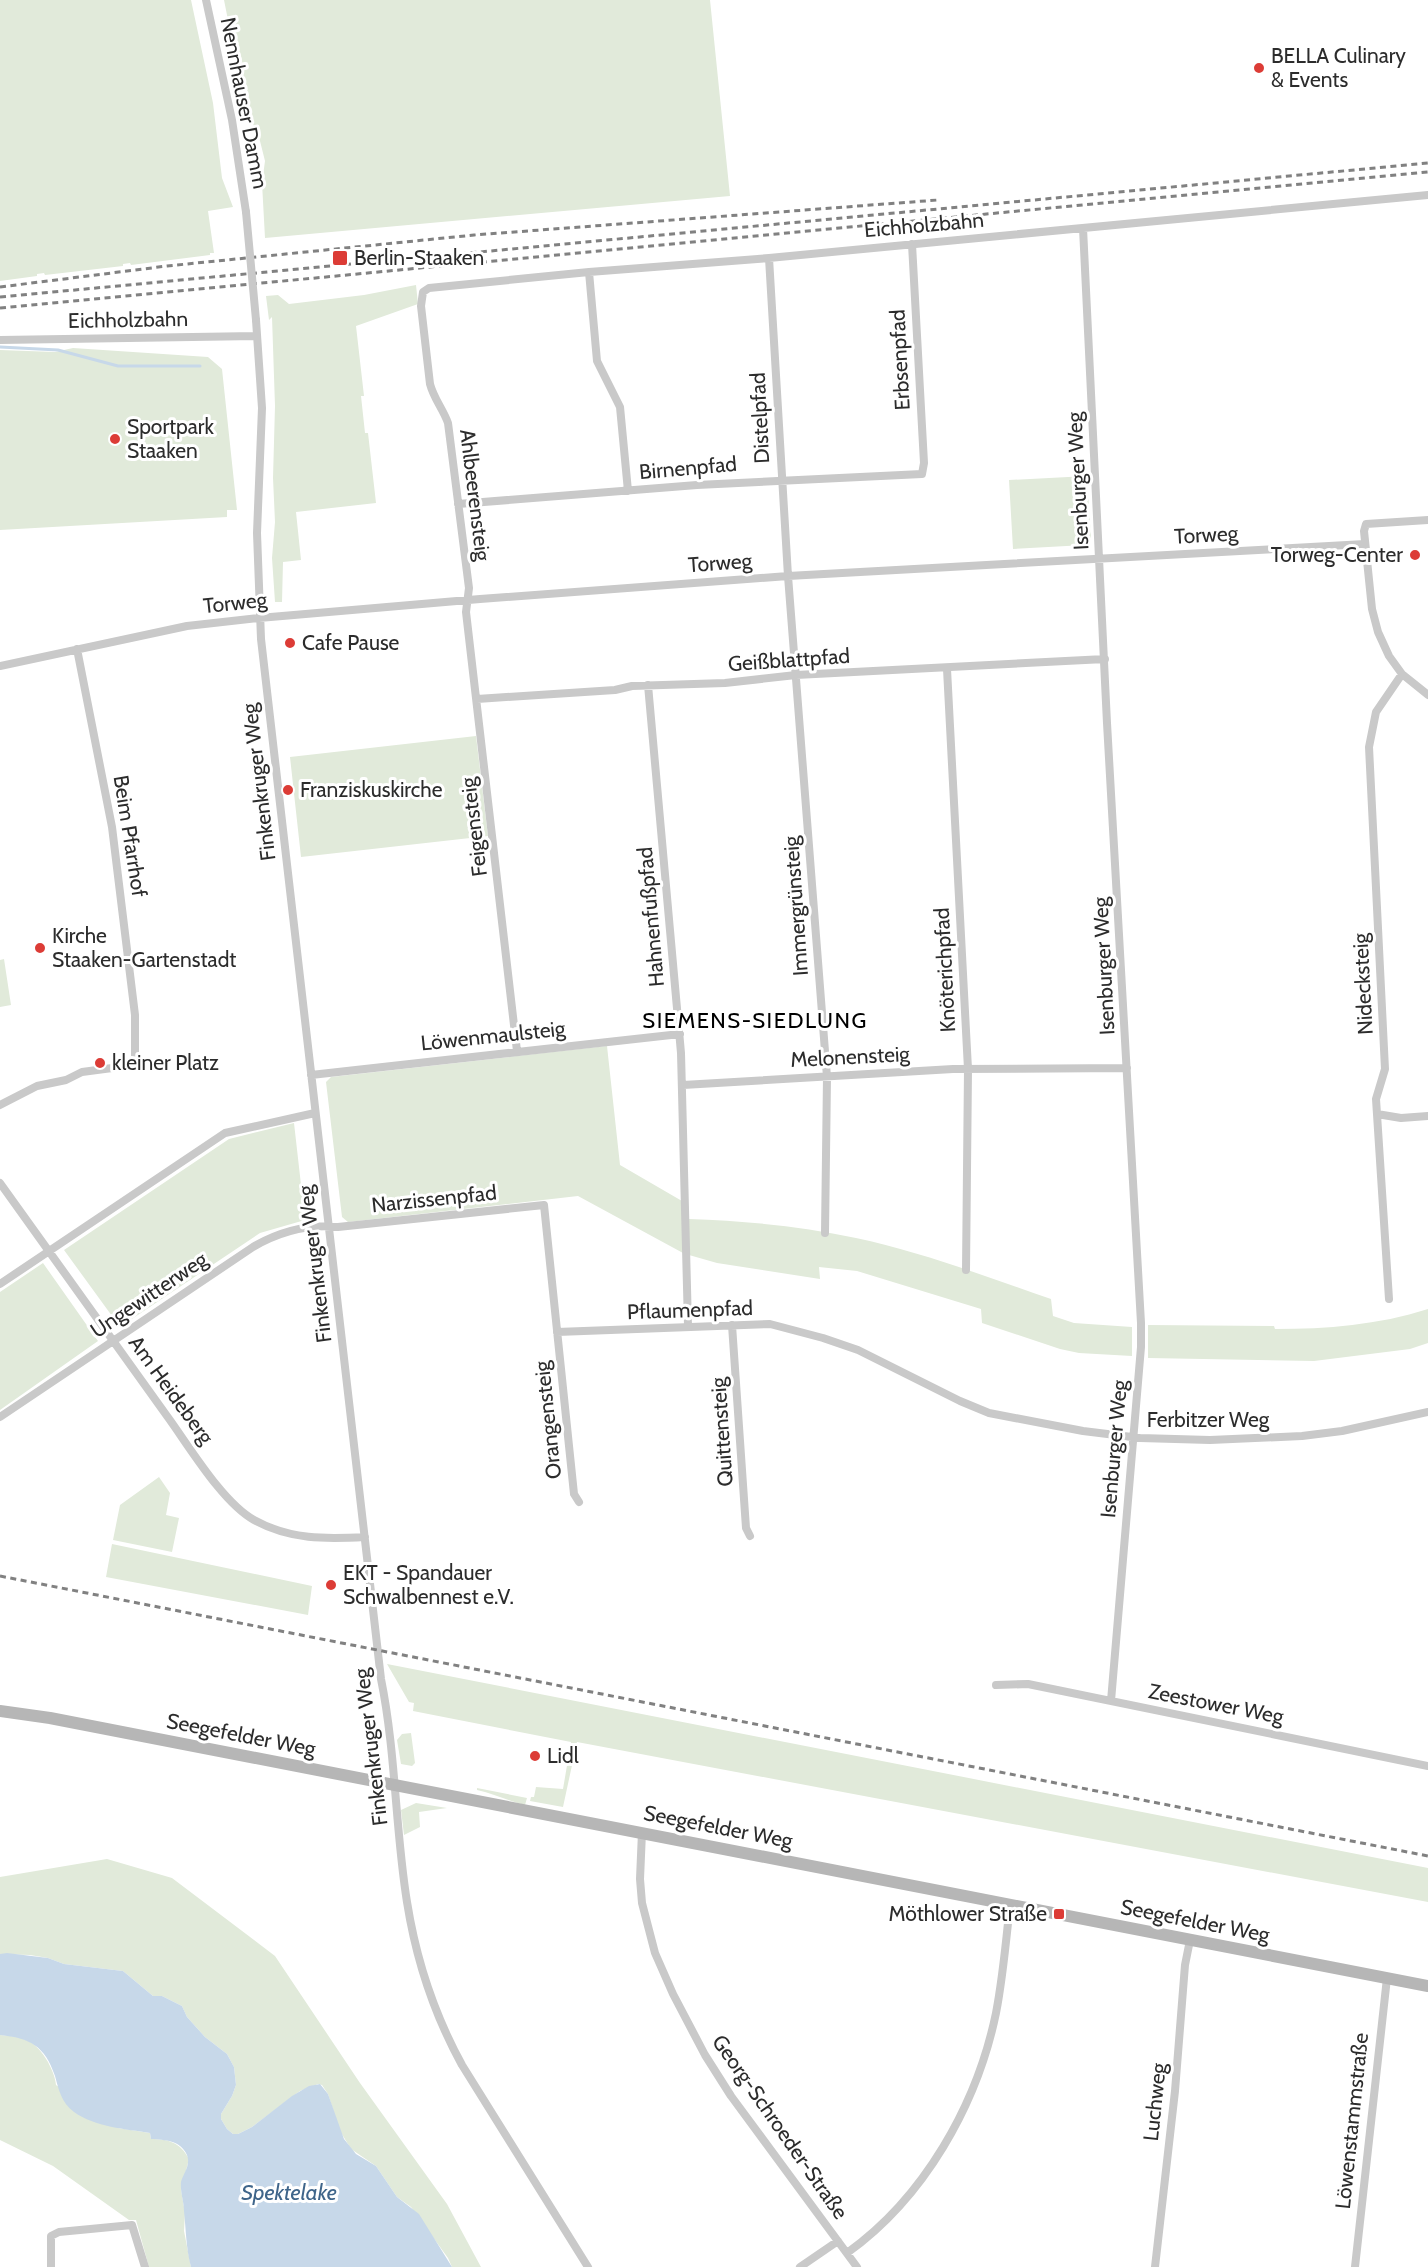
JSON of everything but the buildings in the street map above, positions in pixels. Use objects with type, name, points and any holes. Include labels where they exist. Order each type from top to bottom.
[{"type":"street","name":"Nennhauser Damm","points":[[206,0],[232,120],[246,212]]},
{"type":"street","name":"Eichholzbahn","points":[[423,292],[429,288],[589,272],[769,258],[1428,195]]},
{"type":"street","name":"Finkenkruger Weg","points":[[246,212],[262,408],[257,533],[259,618],[381,1679],[393,1753],[407,1901],[420,1961],[436,2011],[462,2066],[588,2267]]},
{"type":"street","name":"Isenburger Weg","points":[[1083,228],[1141,1331],[1111,1701]]},
{"type":"street","name":"Erbsenpfad","points":[[912,244],[924,463],[922,474]]},
{"type":"street","name":"Distelpfad","points":[[769,258],[788,576]]},
{"type":"street","points":[[589,272],[597,361],[621,406],[628,491]]},
{"type":"street","name":"Ahlbeerensteig","points":[[423,292],[421,306],[430,384],[433,395],[448,423],[469,588],[468,600]]},
{"type":"street","name":"Eichholzbahn","points":[[0,340],[257,336]]},
{"type":"street","name":"Birnenpfad","points":[[458,504],[781,480],[922,474]]},
{"type":"street","points":[[1428,520],[1366,524],[1364,531],[1372,609],[1378,632],[1389,656],[1402,674],[1428,695]]},
{"type":"street","name":"Torweg","points":[[0,666],[187,626],[259,618],[788,576],[1365,544]]},
{"type":"street","name":"Immergrünsteig","points":[[788,576],[827,1077],[825,1233]]},
{"type":"street","name":"Feigensteig","points":[[468,600],[466,612],[517,1051]]},
{"type":"street","name":"Beim Pfarrhof","points":[[0,1105],[37,1086],[66,1080],[82,1072],[135,1065],[137,1055],[134,1004],[112,827],[77,649]]},
{"type":"street","name":"Geißblattpfad","points":[[477,699],[796,675],[947,669],[1105,659]]},
{"type":"street","name":"Knöterichpfad","points":[[947,669],[968,1068],[966,1270]]},
{"type":"street","name":"Nidecksteig","points":[[1389,1299],[1377,1114],[1377,1090],[1385,1069],[1369,747],[1376,712],[1402,674]]},
{"type":"street","name":"Hahnenfußpfad","points":[[648,685],[680,1034],[688,1326]]},
{"type":"street","name":"Löwenmaulsteig","points":[[311,1075],[680,1034]]},
{"type":"street","name":"Melonensteig","points":[[683,1085],[968,1068],[1127,1068]]},
{"type":"street","points":[[0,1284],[225,1133],[315,1113]]},
{"type":"street","points":[[1377,1114],[1401,1118],[1428,1116]]},
{"type":"street","name":"Am Heideberg","points":[[0,1183],[223,1492],[235,1505],[253,1520],[280,1532],[306,1538],[365,1537]]},
{"type":"street","name":"Narzissenpfad","points":[[328,1226],[338,1227],[544,1205],[557,1332]]},
{"type":"street","name":"Ungewitterweg","points":[[0,1417],[265,1240],[286,1232],[328,1226]]},
{"type":"street","name":"Pflaumenpfad","points":[[557,1332],[770,1324],[824,1338]]},
{"type":"street","name":"Quittensteig","points":[[732,1325],[746,1528],[750,1536]]},
{"type":"street","name":"Orangensteig","points":[[557,1332],[574,1494],[579,1503]]},
{"type":"street","name":"Ferbitzer Weg","points":[[824,1338],[858,1350],[989,1413],[1040,1424],[1133,1437],[1210,1440],[1302,1436],[1342,1431],[1428,1412]]},
{"type":"street","name":"Zeestower Weg","points":[[996,1685],[1028,1684],[1428,1766]]},
{"type":"street","name":"Seegefelder Weg","points":[[0,1711],[61,1720],[395,1784],[1428,1986]]},
{"type":"street","name":"Georg-Schroeder-Straße","points":[[642,1832],[640,1884],[642,1903],[655,1953],[669,1986],[705,2055],[731,2096],[857,2267]]},
{"type":"street","points":[[847,2253],[885,2222],[917,2186],[943,2148],[962,2113],[983,2062],[996,2014],[1010,1904]]},
{"type":"street","name":"Luchweg","points":[[1155,2267],[1175,2091],[1185,1965],[1190,1940]]},
{"type":"street","name":"Löwenstammstraße","points":[[1355,2267],[1387,1978]]},
{"type":"street","points":[[51,2267],[51,2236],[59,2232],[132,2225],[145,2267]]},
{"type":"street","points":[[800,2267],[838,2241]]},
{"type":"green space","points":[[0,0],[191,0],[213,103],[222,178],[233,207],[208,211],[214,253],[131,265],[130,263],[123,264],[123,266],[45,275],[44,273],[0,281]]},
{"type":"green space","points":[[224,0],[710,0],[730,196],[265,238],[262,183],[265,161],[260,141],[245,105]]},
{"type":"green space","points":[[416,285],[418,304],[356,326],[364,396],[361,396],[365,433],[368,433],[376,503],[296,512],[301,560],[283,562],[282,602],[275,602],[272,558],[275,522],[273,478],[275,406],[272,317],[269,320],[266,296],[278,295],[289,304],[364,295]]},
{"type":"green space","name":"Sportpark Staaken","points":[[73,348],[208,357],[222,369],[237,510],[227,510],[227,517],[0,530],[0,350],[55,352]]},
{"type":"green space","points":[[1087,476],[1091,539],[1085,545],[1013,549],[1009,480]]},
{"type":"green space","points":[[476,736],[488,836],[301,857],[290,757]]},
{"type":"green space","points":[[4,959],[11,1005],[0,1007],[0,960]]},
{"type":"green space","points":[[607,1046],[620,1165],[682,1201],[683,1253],[578,1196],[348,1222],[342,1217],[326,1082],[331,1077]]},
{"type":"green space","points":[[294,1123],[305,1220],[260,1233],[120,1327],[64,1250],[229,1139]]},
{"type":"green space","points":[[689,1219],[815,1230],[881,1244],[930,1258],[1051,1299],[1053,1316],[1074,1323],[1132,1327],[1132,1356],[1079,1353],[1060,1349],[982,1323],[981,1309],[857,1271],[819,1267],[820,1279],[717,1263],[689,1255]]},
{"type":"green space","points":[[43,1263],[98,1341],[0,1410],[0,1292]]},
{"type":"green space","points":[[1428,1309],[1428,1343],[1410,1349],[1314,1361],[1148,1358],[1148,1325],[1314,1328],[1390,1319]]},
{"type":"green space","points":[[159,1477],[170,1493],[166,1515],[179,1518],[172,1552],[113,1540],[120,1505]]},
{"type":"green space","points":[[112,1544],[312,1586],[308,1615],[106,1577]]},
{"type":"green space","points":[[387,1664],[1428,1868],[1428,1902],[577,1742],[563,1807],[530,1801],[531,1797],[534,1797],[536,1787],[563,1789],[571,1742],[413,1711],[414,1703],[409,1702]]},
{"type":"green space","points":[[411,1733],[415,1763],[412,1766],[401,1764],[397,1740],[402,1734]]},
{"type":"green space","points":[[477,1788],[527,1798],[525,1805],[477,1790]]},
{"type":"green space","points":[[416,1803],[447,1808],[419,1812],[420,1827],[404,1835],[401,1810]]},
{"type":"green space","points":[[107,1859],[172,1878],[275,1956],[360,2083],[447,2204],[481,2267],[452,2267],[411,2207],[397,2197],[376,2166],[351,2149],[340,2131],[328,2094],[322,2085],[318,2084],[300,2091],[252,2127],[233,2134],[221,2119],[221,2114],[236,2085],[234,2067],[227,2054],[205,2037],[187,2017],[182,2006],[162,1996],[153,1996],[123,1971],[64,1964],[30,1955],[0,1954],[0,1877]]},
{"type":"green space","points":[[0,2035],[16,2037],[34,2044],[48,2062],[56,2085],[118,2128],[150,2133],[151,2139],[173,2143],[182,2149],[189,2159],[181,2190],[185,2213],[184,2231],[191,2267],[149,2267],[136,2220],[129,2220],[53,2166],[0,2140]]},
{"type":"water","name":"Spektelake","points":[[0,1954],[48,1958],[64,1964],[123,1971],[153,1996],[162,1996],[182,2006],[187,2017],[205,2037],[227,2054],[234,2067],[236,2085],[221,2114],[221,2119],[227,2129],[233,2134],[252,2127],[292,2096],[309,2086],[320,2084],[328,2094],[344,2139],[356,2154],[376,2166],[397,2197],[419,2214],[452,2267],[191,2267],[181,2186],[187,2166],[187,2155],[176,2144],[151,2139],[150,2133],[101,2124],[74,2112],[63,2100],[51,2066],[41,2051],[28,2041],[0,2035]]},
{"type":"waterway","points":[[0,347],[58,350],[118,366],[200,366]]},
{"type":"railway","points":[[0,297],[1428,163]]},
{"type":"railway","points":[[0,308],[1428,172]]},
{"type":"railway","points":[[0,287],[167,266],[474,235],[938,200]]},
{"type":"railway","points":[[0,1576],[1428,1856]]},
{"type":"place","name":"BELLA Culinary & Events","points":[[1259,68]]},
{"type":"place","name":"Berlin-Staaken","points":[[340,258]]},
{"type":"place","name":"Sportpark Staaken","points":[[115,439]]},
{"type":"place","name":"Torweg-Center","points":[[1415,555]]},
{"type":"place","name":"Cafe Pause","points":[[290,643]]},
{"type":"place","name":"Franziskuskirche","points":[[288,790]]},
{"type":"place","name":"Kirche Staaken-Gartenstadt","points":[[40,948]]},
{"type":"place","name":"kleiner Platz","points":[[100,1063]]},
{"type":"place","name":"EKT - Spandauer Schwalbennest e.V.","points":[[331,1585]]},
{"type":"place","name":"Lidl","points":[[535,1756]]},
{"type":"place","name":"Möthlower Straße","points":[[1059,1914]]},
{"type":"district","name":"SIEMENS-SIEDLUNG","points":[[755,1020]]}]
